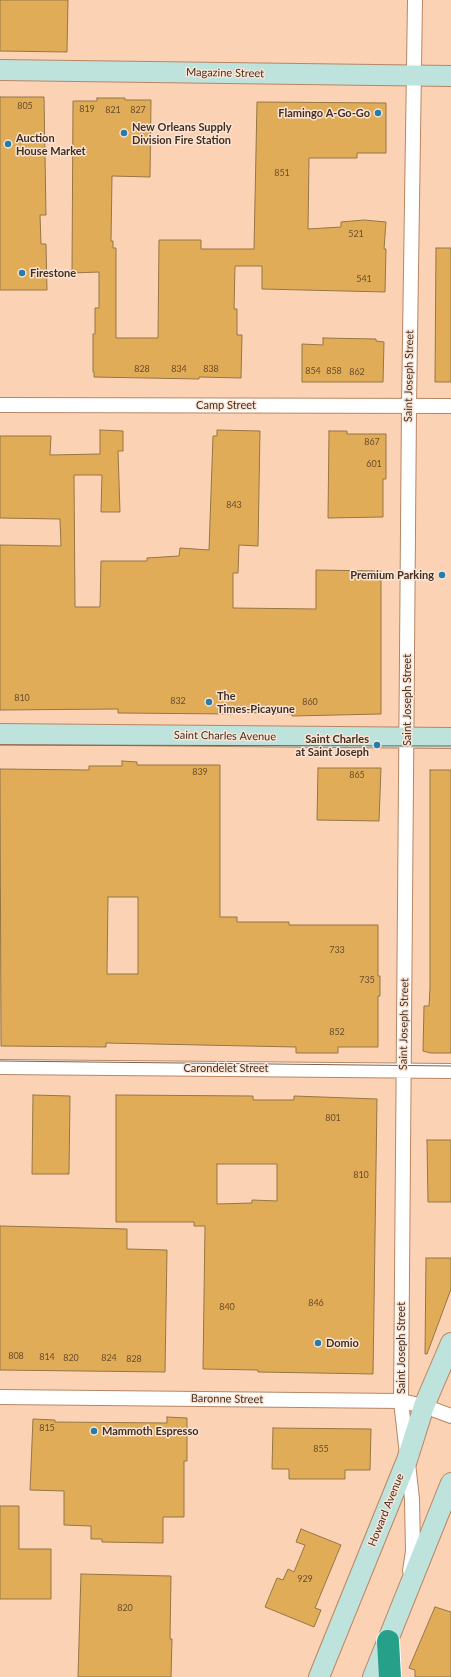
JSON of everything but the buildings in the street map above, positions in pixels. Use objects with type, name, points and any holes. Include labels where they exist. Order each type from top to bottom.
[{"type":"highway","points":[[388,1641],[390,1677]]},
{"type":"street","name":"Saint Joseph Street","points":[[408,1591],[413,1551],[412,1500],[401,1401],[409,405],[415,0]]},
{"type":"street","name":"Magazine Street","points":[[0,70],[451,76]]},
{"type":"street","name":"Camp Street","points":[[0,405],[451,406]]},
{"type":"street","name":"Saint Charles Avenue","points":[[0,734],[451,738]]},
{"type":"street","name":"Carondelet Street","points":[[0,1067],[451,1071]]},
{"type":"street","name":"Howard Avenue","points":[[319,1677],[407,1460],[424,1406],[451,1343]]},
{"type":"street","name":"Baronne Street","points":[[0,1397],[401,1401],[424,1406],[451,1416]]},
{"type":"street","points":[[373,1677],[451,1483]]},
{"type":"tram line","points":[[0,745],[451,746]]},
{"type":"tram line","points":[[0,1061],[451,1066]]},
{"type":"place","name":"Flamingo A-Go-Go","points":[[378,113]]},
{"type":"place","name":"New Orleans Supply Division Fire Station","points":[[124,133]]},
{"type":"place","name":"Auction House Market","points":[[8,144]]},
{"type":"place","name":"Firestone","points":[[22,273]]},
{"type":"place","name":"Premium Parking","points":[[442,575]]},
{"type":"place","name":"The Times-Picayune","points":[[209,702]]},
{"type":"place","name":"Saint Charles at Saint Joseph","points":[[377,745]]},
{"type":"place","name":"Domio","points":[[318,1343]]},
{"type":"place","name":"Mammoth Espresso","points":[[94,1431]]}]
